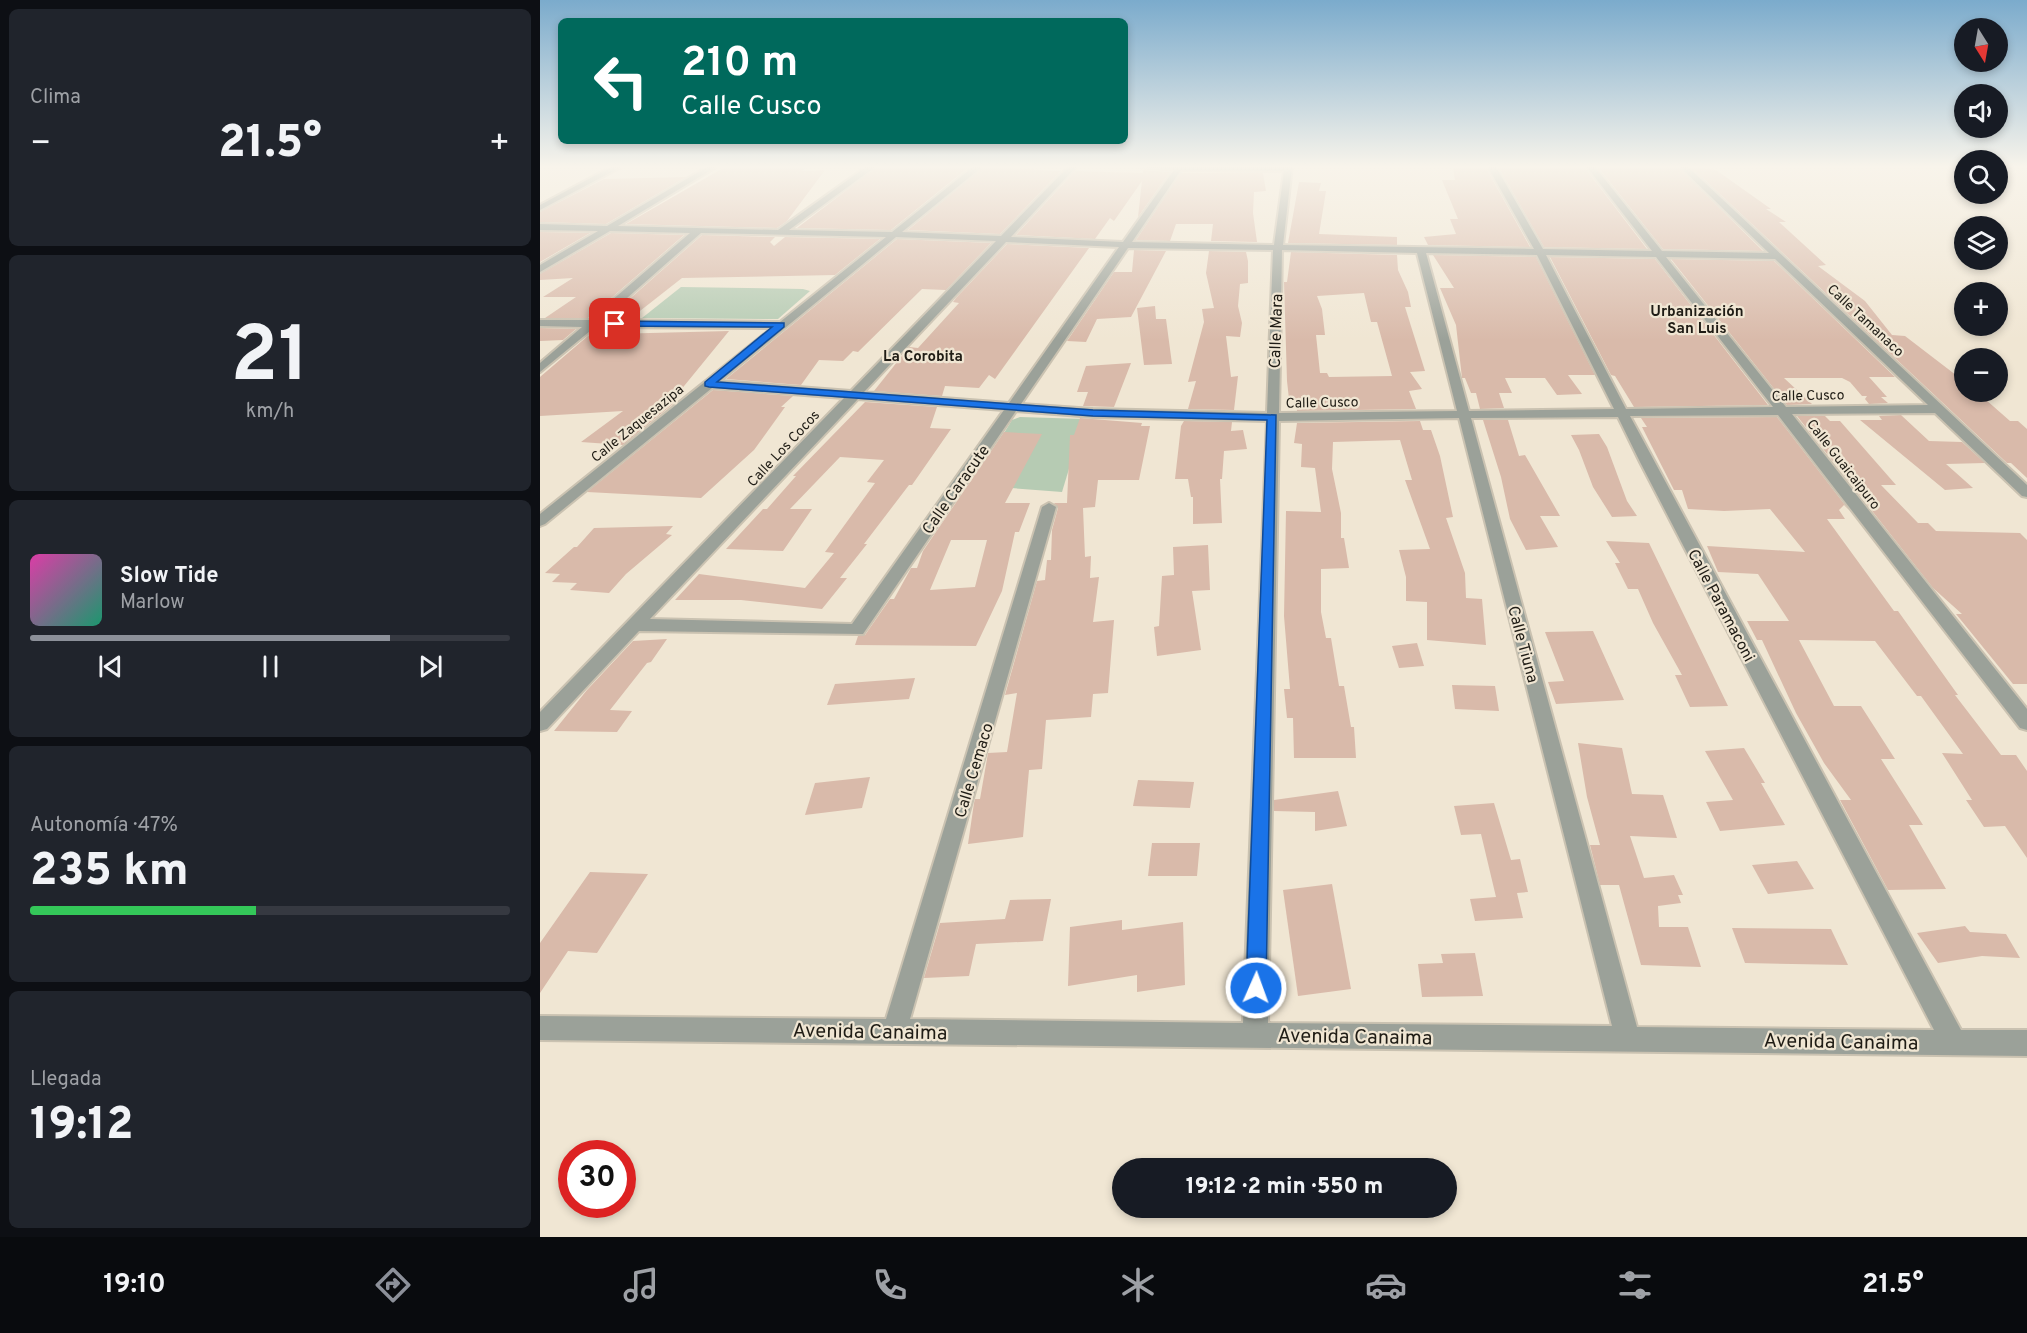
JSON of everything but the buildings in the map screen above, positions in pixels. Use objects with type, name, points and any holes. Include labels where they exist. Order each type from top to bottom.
[{"type":"street","points":[[540,269],[613,225]]},
{"type":"street","points":[[780,232],[790,225]]},
{"type":"street","name":"Calle Zaquesazipa","points":[[540,521],[904,225]]},
{"type":"street","name":"Calle Los Cocos","points":[[540,724],[1017,225]]},
{"type":"street","name":"Calle Caracute","points":[[637,625],[857,630],[1138,225]]},
{"type":"street","name":"Calle Mara","points":[[1255,1035],[1278,247],[1281,225]]},
{"type":"street","name":"Calle Paramaconi","points":[[1525,225],[1954,1042]]},
{"type":"street","name":"Calle Guaicaipuro","points":[[1637,225],[2027,723]]},
{"type":"street","name":"Calle Tamanaco","points":[[1744,225],[2027,493]]},
{"type":"street","points":[[540,227],[891,235],[1124,245],[1777,256]]},
{"type":"street","points":[[540,369],[699,230]]},
{"type":"street","name":"Calle Tiuna","points":[[1421,250],[1628,1039]]},
{"type":"street","points":[[540,323],[780,325]]},
{"type":"street","name":"Calle Cusco","points":[[709,384],[1093,413],[1273,417],[1938,409]]},
{"type":"street","name":"Calle Cemaco","points":[[894,1032],[1049,507]]},
{"type":"street","name":"Avenida Canaima","points":[[540,1028],[2027,1043]]},
{"type":"green space","points":[[681,287],[810,291],[778,319],[642,318]]},
{"type":"green space","points":[[1020,417],[1084,419],[1062,492],[972,485],[1012,420]]},
{"type":"district","name":"Urbanización San Luis","points":[[1697,320]]},
{"type":"district","name":"La Corobita","points":[[923,356]]},
{"type":"route","points":[[615,324],[780,325],[709,384],[1093,413],[1273,417],[1256,988]]}]
